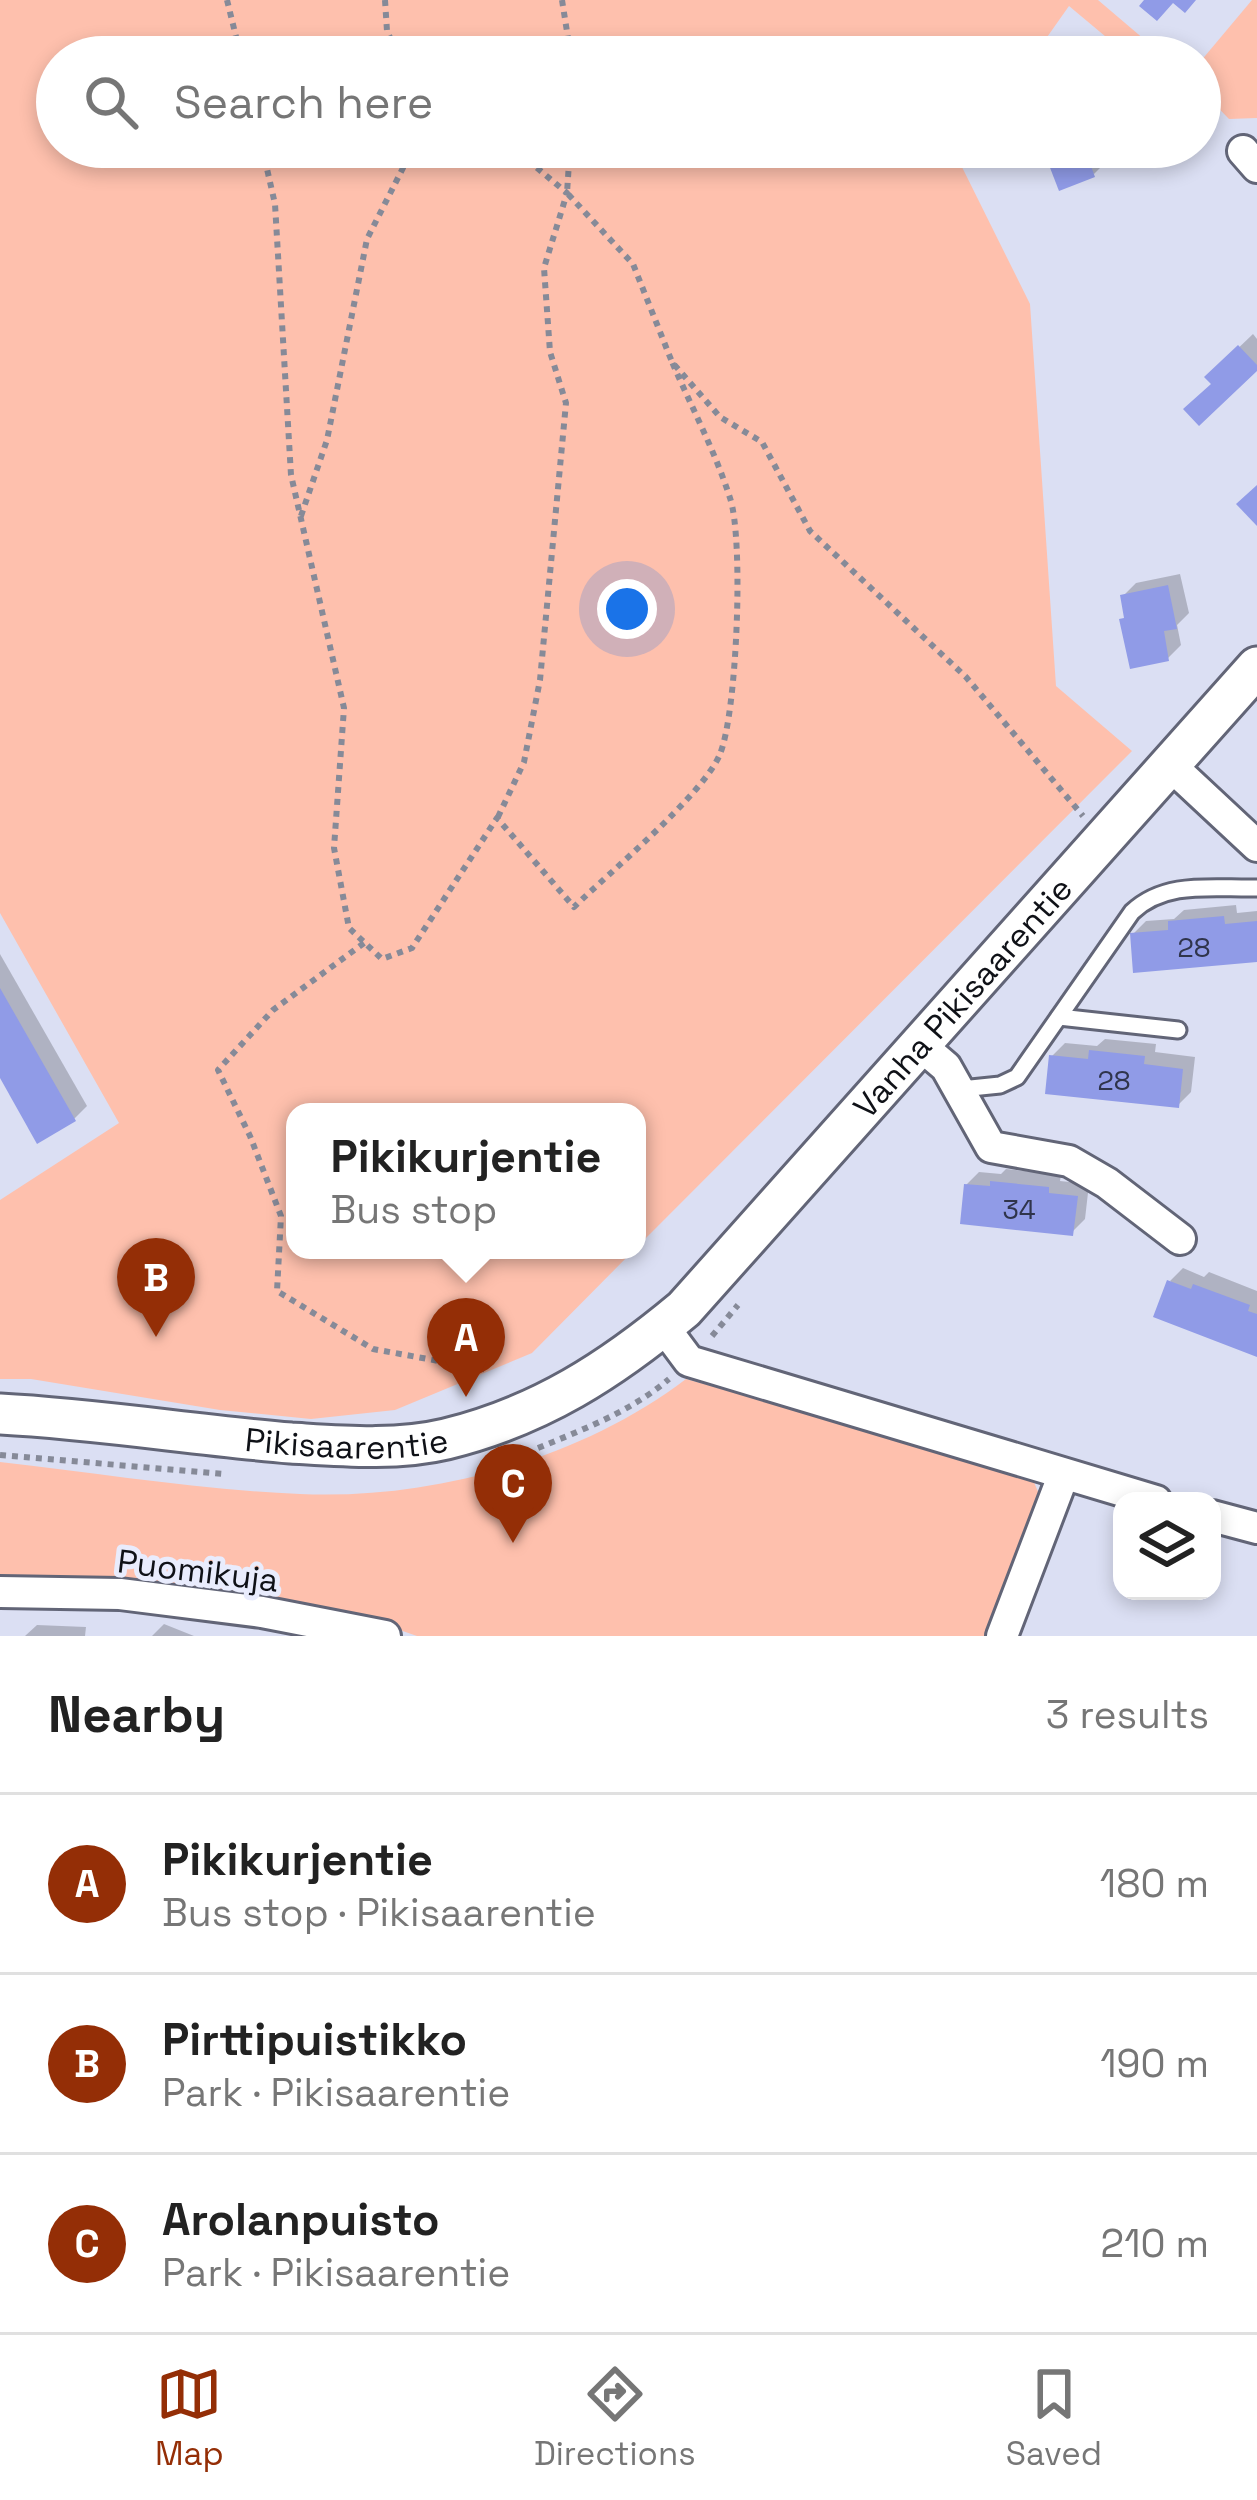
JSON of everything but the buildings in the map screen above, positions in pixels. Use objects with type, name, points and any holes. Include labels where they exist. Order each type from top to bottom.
[{"type":"street","name":"Vanha Pikisaarentie","points":[[663,1326],[684,1309],[1257,667]]},
{"type":"street","points":[[1168,763],[1257,847]]},
{"type":"street","points":[[919,1044],[946,1067],[991,1147],[1070,1161],[1180,1239]]},
{"type":"street","points":[[663,1326],[689,1361],[1123,1492]]},
{"type":"street","name":"Pikisaarentie","points":[[0,1414],[340,1446],[443,1440],[555,1400],[623,1360],[663,1326]]},
{"type":"street","points":[[1002,1636],[1063,1476]]},
{"type":"street","points":[[1221,1518],[1257,1528]]},
{"type":"street","name":"Puomikuja","points":[[0,1592],[120,1594],[262,1612],[385,1636]]},
{"type":"lane","points":[[961,1089],[1000,1085],[1017,1077],[1132,912],[1150,896],[1167,889],[1257,888]]},
{"type":"lane","points":[[1059,1017],[1178,1030]]},
{"type":"path","points":[[227,0],[236,36]]},
{"type":"path","points":[[385,0],[390,36]]},
{"type":"path","points":[[562,0],[568,36]]},
{"type":"path","points":[[267,168],[275,204],[291,475],[344,708],[334,848],[349,928],[382,959],[412,948],[497,818],[524,762],[540,680],[566,403],[550,352],[544,268],[567,194],[569,168]]},
{"type":"path","points":[[301,517],[327,440],[367,238],[403,168]]},
{"type":"path","points":[[497,818],[574,907],[678,807],[719,757],[734,701],[732,502],[632,264],[537,168]]},
{"type":"path","points":[[672,362],[720,417],[762,442],[810,531],[965,677],[1102,838]]},
{"type":"path","points":[[364,943],[273,1010],[218,1070],[281,1216],[278,1291],[373,1349],[488,1370]]},
{"type":"path","points":[[535,1449],[599,1423],[648,1396],[689,1361],[745,1297]]},
{"type":"path","points":[[0,1455],[236,1475]]},
{"type":"shaded area","points":[[0,0],[1098,0],[1140,36],[1105,36],[1069,6],[1048,36],[36,36],[36,168],[962,168],[1030,304],[1056,686],[1132,751],[646,1238],[646,1103],[286,1103],[286,1259],[625,1259],[532,1353],[395,1410],[311,1419],[220,1410],[31,1379],[0,1379],[0,1200],[119,1123],[0,913]]},
{"type":"shaded area","points":[[1257,0],[1257,118],[1229,119],[1221,111],[1221,37]]},
{"type":"shaded area","points":[[686,1379],[1014,1470],[1033,1480],[1042,1501],[991,1636],[417,1636],[394,1628],[0,1586],[0,1462],[262,1492],[401,1490],[503,1469],[553,1452],[600,1432]]},
{"type":"place","name":"Pirttipuistikko","points":[[156,1337]]},
{"type":"place","name":"Pikikurjentie","points":[[466,1397]]},
{"type":"place","name":"Arolanpuisto","points":[[513,1543]]}]
